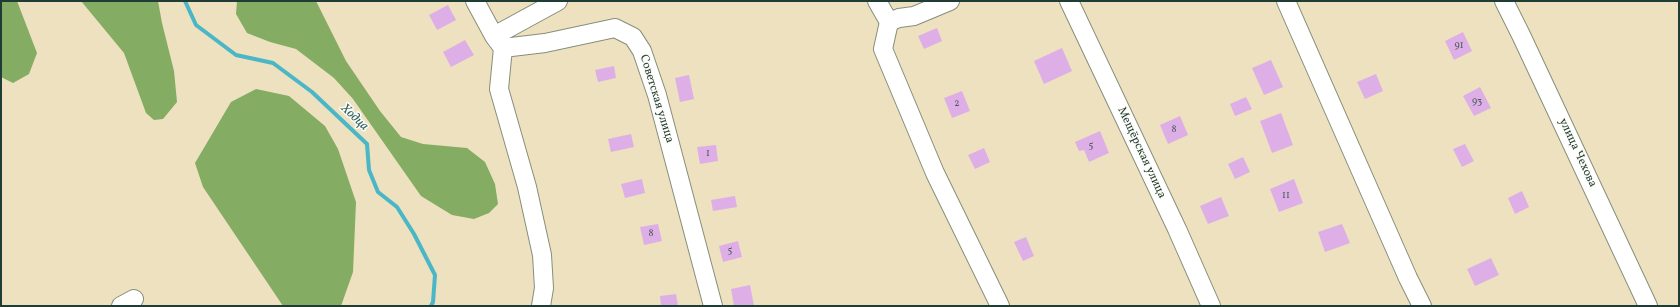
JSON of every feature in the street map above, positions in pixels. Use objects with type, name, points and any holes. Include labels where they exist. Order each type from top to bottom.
[{"type":"street","points":[[475,1],[498,42],[499,89],[527,186],[542,255],[544,288],[541,306]]},
{"type":"street","points":[[498,42],[558,1]]},
{"type":"street","points":[[877,1],[888,22],[883,49],[934,173],[1000,306]]},
{"type":"street","points":[[888,22],[899,18],[914,16],[950,1]]},
{"type":"street","name":"Мещёрская улица","points":[[1069,1],[1177,229],[1211,306]]},
{"type":"street","points":[[1286,1],[1408,278],[1422,306]]},
{"type":"street","name":"улица Чехова","points":[[1504,1],[1522,35],[1648,306]]},
{"type":"street","name":"Советская улица","points":[[498,42],[545,43],[615,28],[633,37],[642,50],[657,95],[713,306]]},
{"type":"green space","points":[[1,1],[17,1],[37,53],[29,74],[13,83],[1,77]]},
{"type":"green space","points":[[81,1],[158,1],[174,71],[177,102],[163,119],[154,120],[146,113],[124,53]]},
{"type":"green space","points":[[237,1],[316,1],[346,61],[380,111],[401,137],[423,144],[467,148],[485,162],[495,184],[498,204],[489,213],[474,219],[452,215],[421,196],[353,99],[334,78],[296,49],[270,42],[247,33],[236,14]]},
{"type":"green space","points":[[256,89],[289,96],[325,126],[338,149],[356,202],[353,272],[341,306],[283,306],[203,187],[195,163],[231,102]]},
{"type":"building","points":[[448,5],[456,20],[437,30],[429,15]]},
{"type":"building","points":[[937,28],[942,41],[924,49],[918,36]]},
{"type":"building","points":[[1463,32],[1472,51],[1454,60],[1445,41]]},
{"type":"building","points":[[465,40],[474,55],[451,67],[443,52]]},
{"type":"building","points":[[1062,48],[1072,71],[1044,84],[1034,61]]},
{"type":"building","points":[[1271,60],[1283,87],[1264,95],[1252,68]]},
{"type":"building","points":[[614,66],[616,78],[598,82],[595,70]]},
{"type":"building","points":[[1376,74],[1383,91],[1365,99],[1357,82]]},
{"type":"building","points":[[689,75],[694,99],[680,102],[675,78]]},
{"type":"building","points":[[1480,87],[1491,108],[1474,116],[1463,96]]},
{"type":"building","points":[[962,91],[970,111],[952,118],[944,98]]},
{"type":"building","points":[[1246,97],[1252,109],[1235,116],[1230,104]]},
{"type":"building","points":[[1281,113],[1293,145],[1272,153],[1260,121]]},
{"type":"building","points":[[1180,116],[1188,135],[1168,144],[1160,125]]},
{"type":"building","points":[[1100,131],[1109,153],[1089,162],[1084,150],[1079,151],[1075,142]]},
{"type":"building","points":[[631,134],[634,147],[611,152],[608,139]]},
{"type":"building","points":[[1465,144],[1474,161],[1462,167],[1453,149]]},
{"type":"building","points":[[716,145],[718,161],[700,164],[697,147]]},
{"type":"building","points":[[984,148],[990,162],[975,169],[968,155]]},
{"type":"building","points":[[1243,157],[1250,172],[1235,179],[1228,164]]},
{"type":"building","points":[[642,179],[645,193],[625,198],[621,184]]},
{"type":"building","points":[[1294,179],[1303,203],[1279,212],[1270,189]]},
{"type":"building","points":[[1522,191],[1529,207],[1515,214],[1508,198]]},
{"type":"building","points":[[735,196],[737,207],[713,211],[711,200]]},
{"type":"building","points":[[1221,197],[1229,216],[1208,224],[1200,206]]},
{"type":"building","points":[[658,224],[662,241],[644,245],[640,227]]},
{"type":"building","points":[[1342,224],[1350,243],[1325,252],[1318,232]]},
{"type":"building","points":[[1026,237],[1034,256],[1023,261],[1014,242]]},
{"type":"building","points":[[738,241],[742,257],[723,262],[719,246]]},
{"type":"building","points":[[1491,258],[1499,275],[1475,286],[1467,269]]},
{"type":"building","points":[[750,285],[754,306],[734,306],[731,289]]},
{"type":"building","points":[[676,294],[678,306],[661,306],[660,296]]},
{"type":"waterway","name":"Ходца","points":[[185,1],[196,25],[236,55],[273,63],[312,92],[367,144],[369,170],[378,192],[397,207],[414,234],[435,275],[433,302],[431,306]]}]
